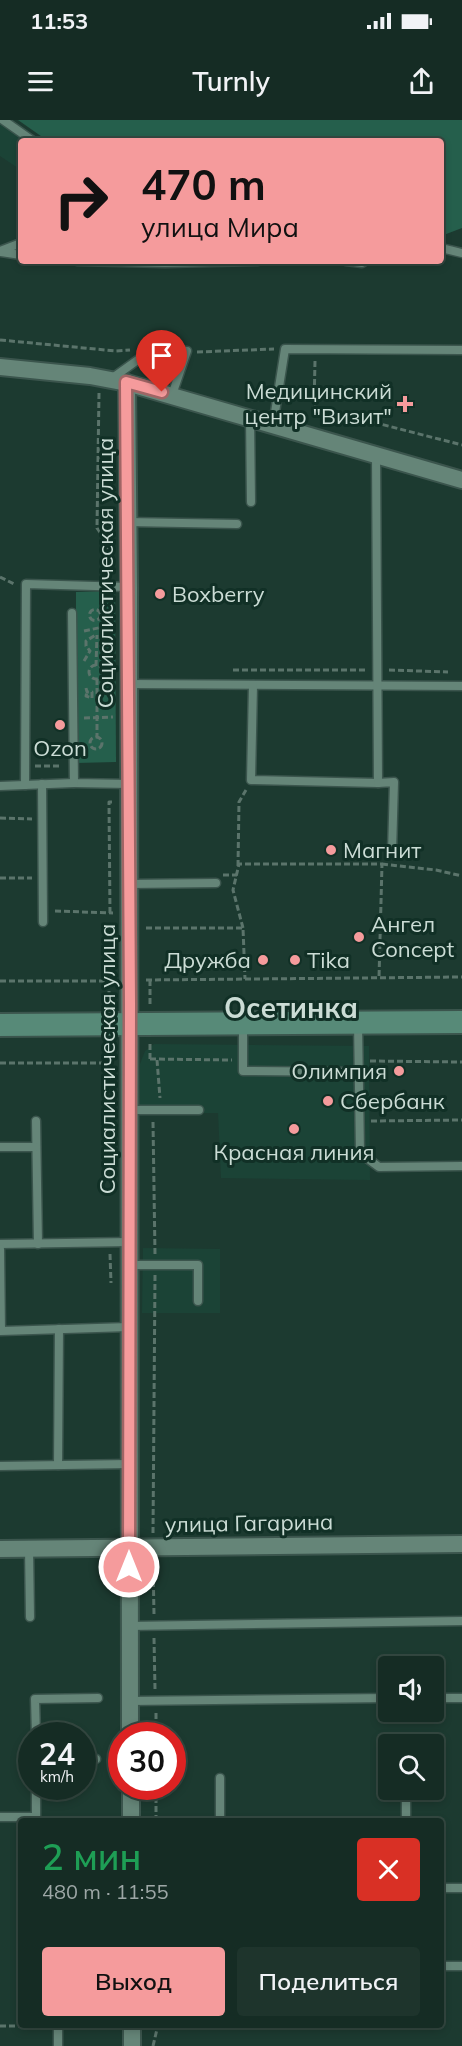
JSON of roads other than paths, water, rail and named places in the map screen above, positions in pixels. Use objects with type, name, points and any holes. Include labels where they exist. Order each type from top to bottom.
[{"type":"main road","points":[[0,1025],[462,1022]]},
{"type":"street","points":[[0,367],[118,381],[462,480]]},
{"type":"street","name":"Социалистическая улица","points":[[118,381],[129,587],[130,1722]]},
{"type":"street","name":"улица Гагарина","points":[[0,1549],[462,1544]]},
{"type":"street","points":[[130,1800],[131,1818]]},
{"type":"street","points":[[132,2028],[132,2046]]},
{"type":"lane","points":[[3,120],[29,138]]},
{"type":"lane","points":[[0,251],[18,244]]},
{"type":"lane","points":[[444,249],[462,253]]},
{"type":"lane","points":[[0,251],[18,254]]},
{"type":"lane","points":[[118,381],[153,349],[187,351],[172,395]]},
{"type":"lane","points":[[273,425],[285,349],[462,350]]},
{"type":"lane","points":[[250,418],[251,502]]},
{"type":"lane","points":[[376,455],[378,783]]},
{"type":"lane","points":[[127,522],[237,524]]},
{"type":"lane","points":[[25,785],[26,584],[129,587]]},
{"type":"lane","points":[[72,614],[74,783]]},
{"type":"lane","points":[[128,684],[462,686]]},
{"type":"lane","points":[[253,685],[251,780],[394,782],[392,852]]},
{"type":"lane","points":[[0,786],[74,783],[129,784]]},
{"type":"lane","points":[[42,784],[43,921]]},
{"type":"lane","points":[[129,884],[216,883]]},
{"type":"lane","points":[[358,1023],[360,1153],[379,1167],[462,1166]]},
{"type":"lane","points":[[243,1024],[243,1071],[358,1072]]},
{"type":"lane","points":[[130,1110],[199,1110]]},
{"type":"lane","points":[[36,1121],[38,1244]]},
{"type":"lane","points":[[0,1148],[36,1148]]},
{"type":"lane","points":[[0,1244],[129,1242]]},
{"type":"lane","points":[[0,1249],[1,1331],[129,1327]]},
{"type":"lane","points":[[129,1265],[198,1265],[198,1301]]},
{"type":"lane","points":[[58,1329],[58,1465]]},
{"type":"lane","points":[[0,1466],[129,1464]]},
{"type":"lane","points":[[29,1549],[30,1617]]},
{"type":"lane","points":[[129,1626],[462,1621]]},
{"type":"lane","points":[[36,1722],[35,1699],[98,1698]]},
{"type":"lane","points":[[130,1701],[378,1698]]},
{"type":"lane","points":[[444,1698],[462,1698]]},
{"type":"lane","points":[[220,1778],[220,1818]]},
{"type":"lane","points":[[0,1817],[36,1817],[36,1800]]},
{"type":"lane","points":[[406,1800],[406,1818]]},
{"type":"lane","points":[[444,1888],[462,1888]]},
{"type":"lane","points":[[444,1966],[462,1966]]},
{"type":"lane","points":[[58,2028],[58,2046]]},
{"type":"place","name":"Медицинский центр \"Визит\"","points":[[405,404]]},
{"type":"place","name":"Boxberry","points":[[160,594]]},
{"type":"place","name":"Ozon","points":[[60,725]]},
{"type":"place","name":"Магнит","points":[[331,850]]},
{"type":"place","name":"Ангел Concept","points":[[359,937]]},
{"type":"place","name":"Дружба","points":[[263,960]]},
{"type":"place","name":"Tika","points":[[295,960]]},
{"type":"place","name":"Олимпия","points":[[399,1071]]},
{"type":"place","name":"Сбербанк","points":[[328,1101]]},
{"type":"place","name":"Красная линия","points":[[294,1129]]},
{"type":"district","name":"Осетинка","points":[[291,1007]]}]
